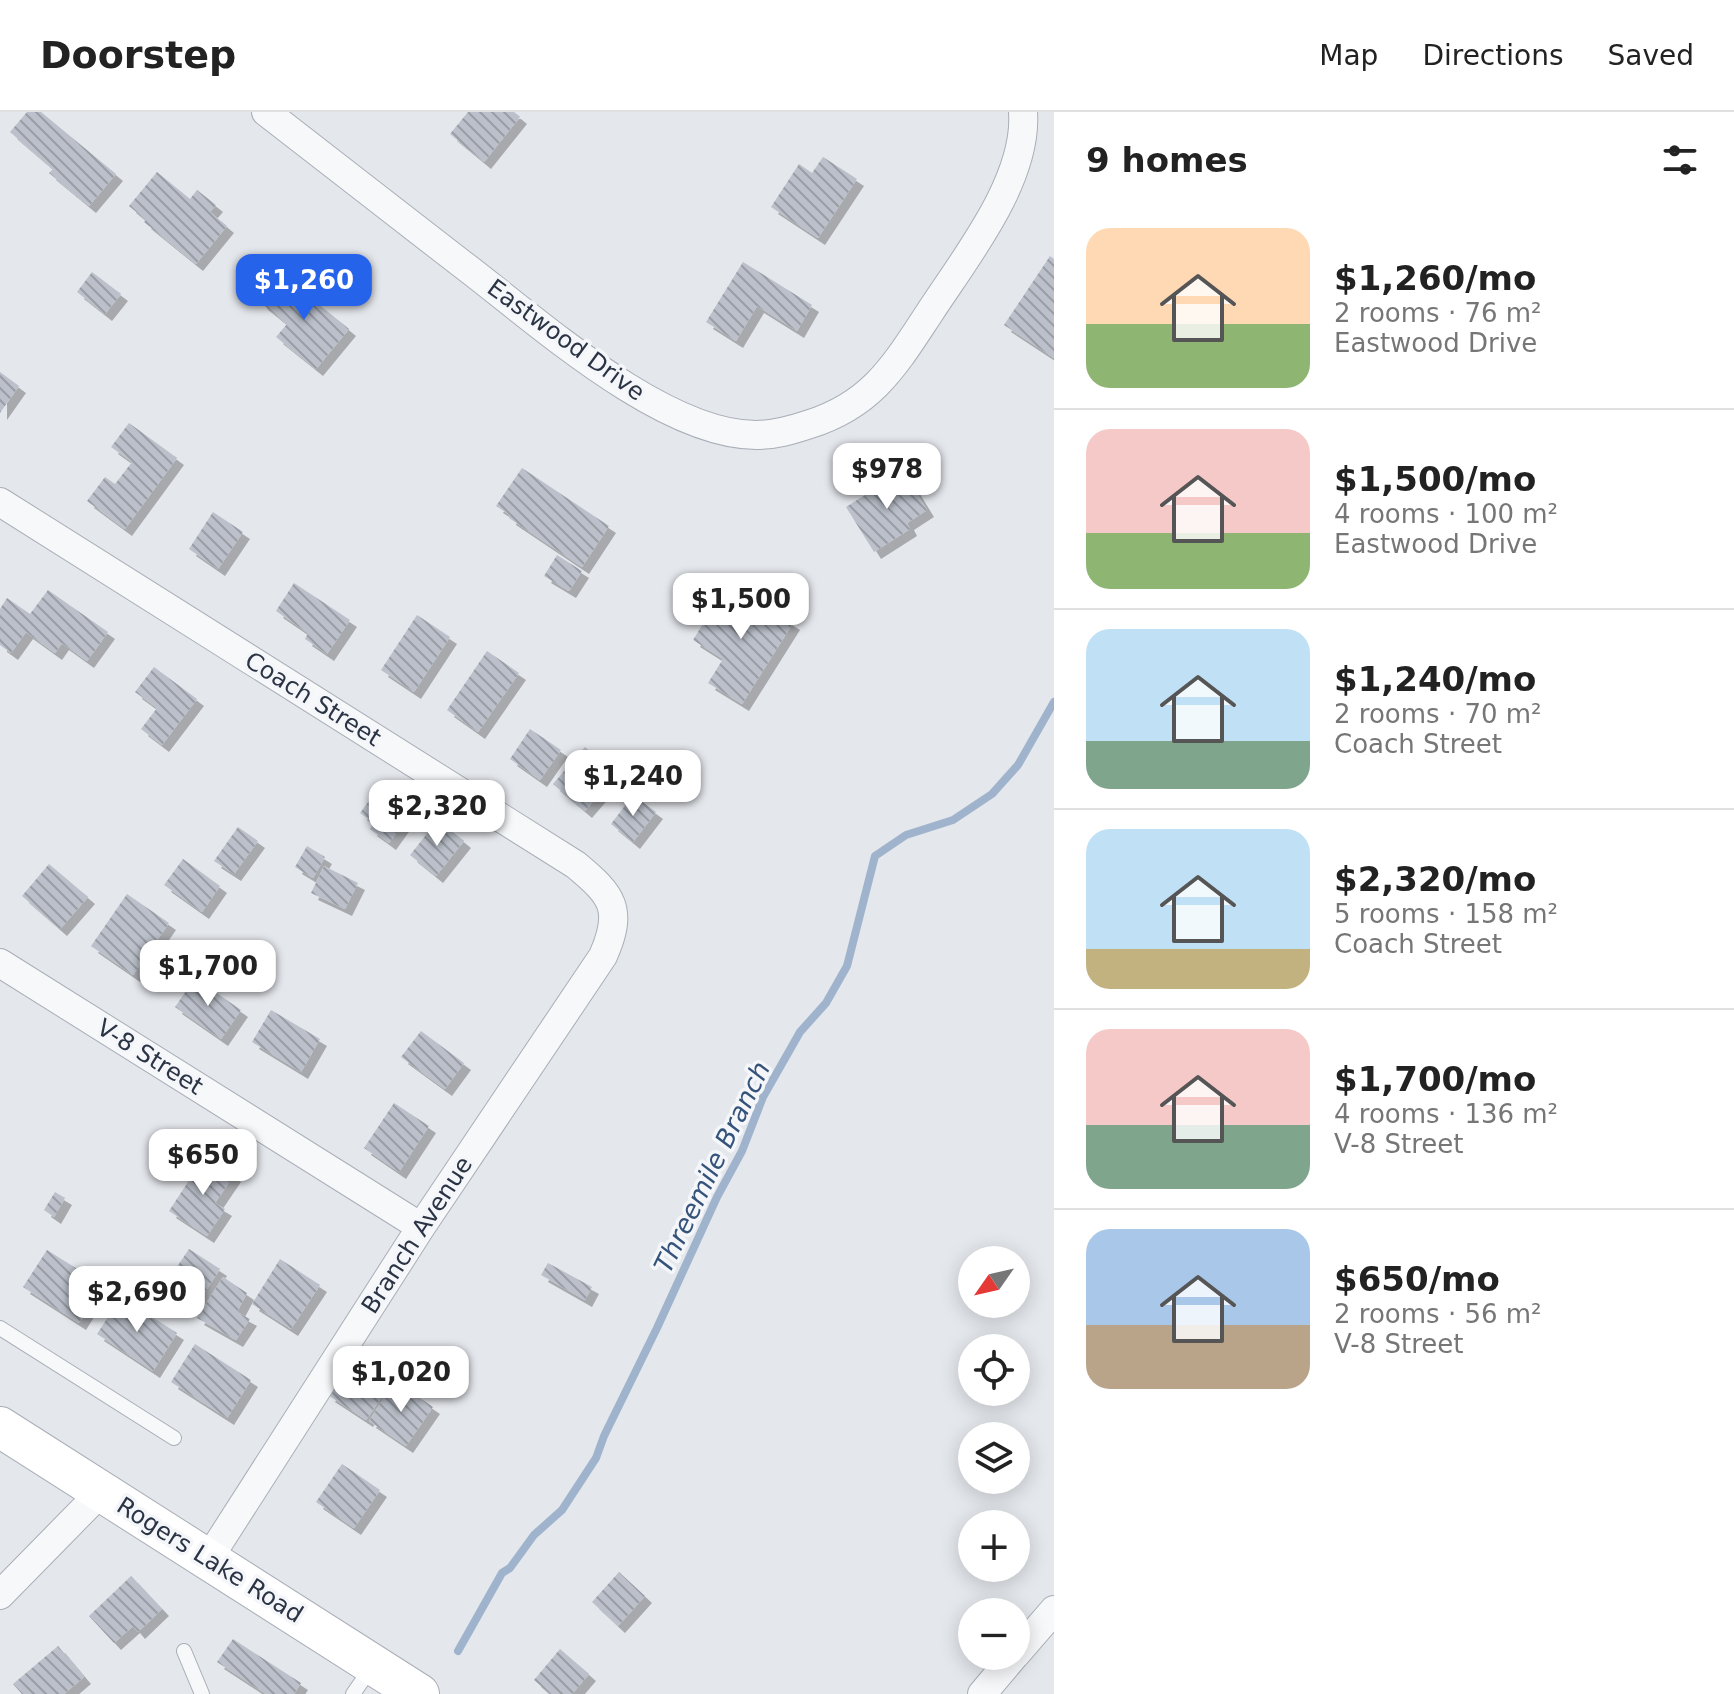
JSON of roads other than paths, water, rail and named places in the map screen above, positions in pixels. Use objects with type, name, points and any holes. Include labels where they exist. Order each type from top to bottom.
[{"type":"main road","name":"Rogers Lake Road","points":[[0,1427],[209,1558],[363,1679],[419,1694]]},
{"type":"street","name":"Eastwood Drive","points":[[266,112],[591,363],[665,410],[728,432],[755,435],[784,433],[833,417],[873,391],[908,346],[1004,192],[1021,140],[1023,112]]},
{"type":"street","name":"Coach Street","points":[[0,502],[576,865],[604,888],[614,908]]},
{"type":"street","name":"Branch Avenue","points":[[209,1558],[421,1227],[603,956],[611,938],[614,908]]},
{"type":"street","name":"V-8 Street","points":[[0,963],[421,1227]]},
{"type":"street","points":[[0,1595],[102,1491]]},
{"type":"street","points":[[1030,1638],[1054,1610]]},
{"type":"street","points":[[982,1694],[1002,1670]]},
{"type":"lane","points":[[0,1328],[174,1438]]},
{"type":"lane","points":[[184,1651],[202,1694]]},
{"type":"waterway","name":"Threemile Branch","points":[[458,1651],[502,1573],[510,1568],[534,1535],[562,1510],[596,1458],[717,1197],[742,1151],[763,1097],[800,1032],[826,1003],[847,966],[875,856],[906,835],[953,820],[992,794],[1018,765],[1054,702]]}]
